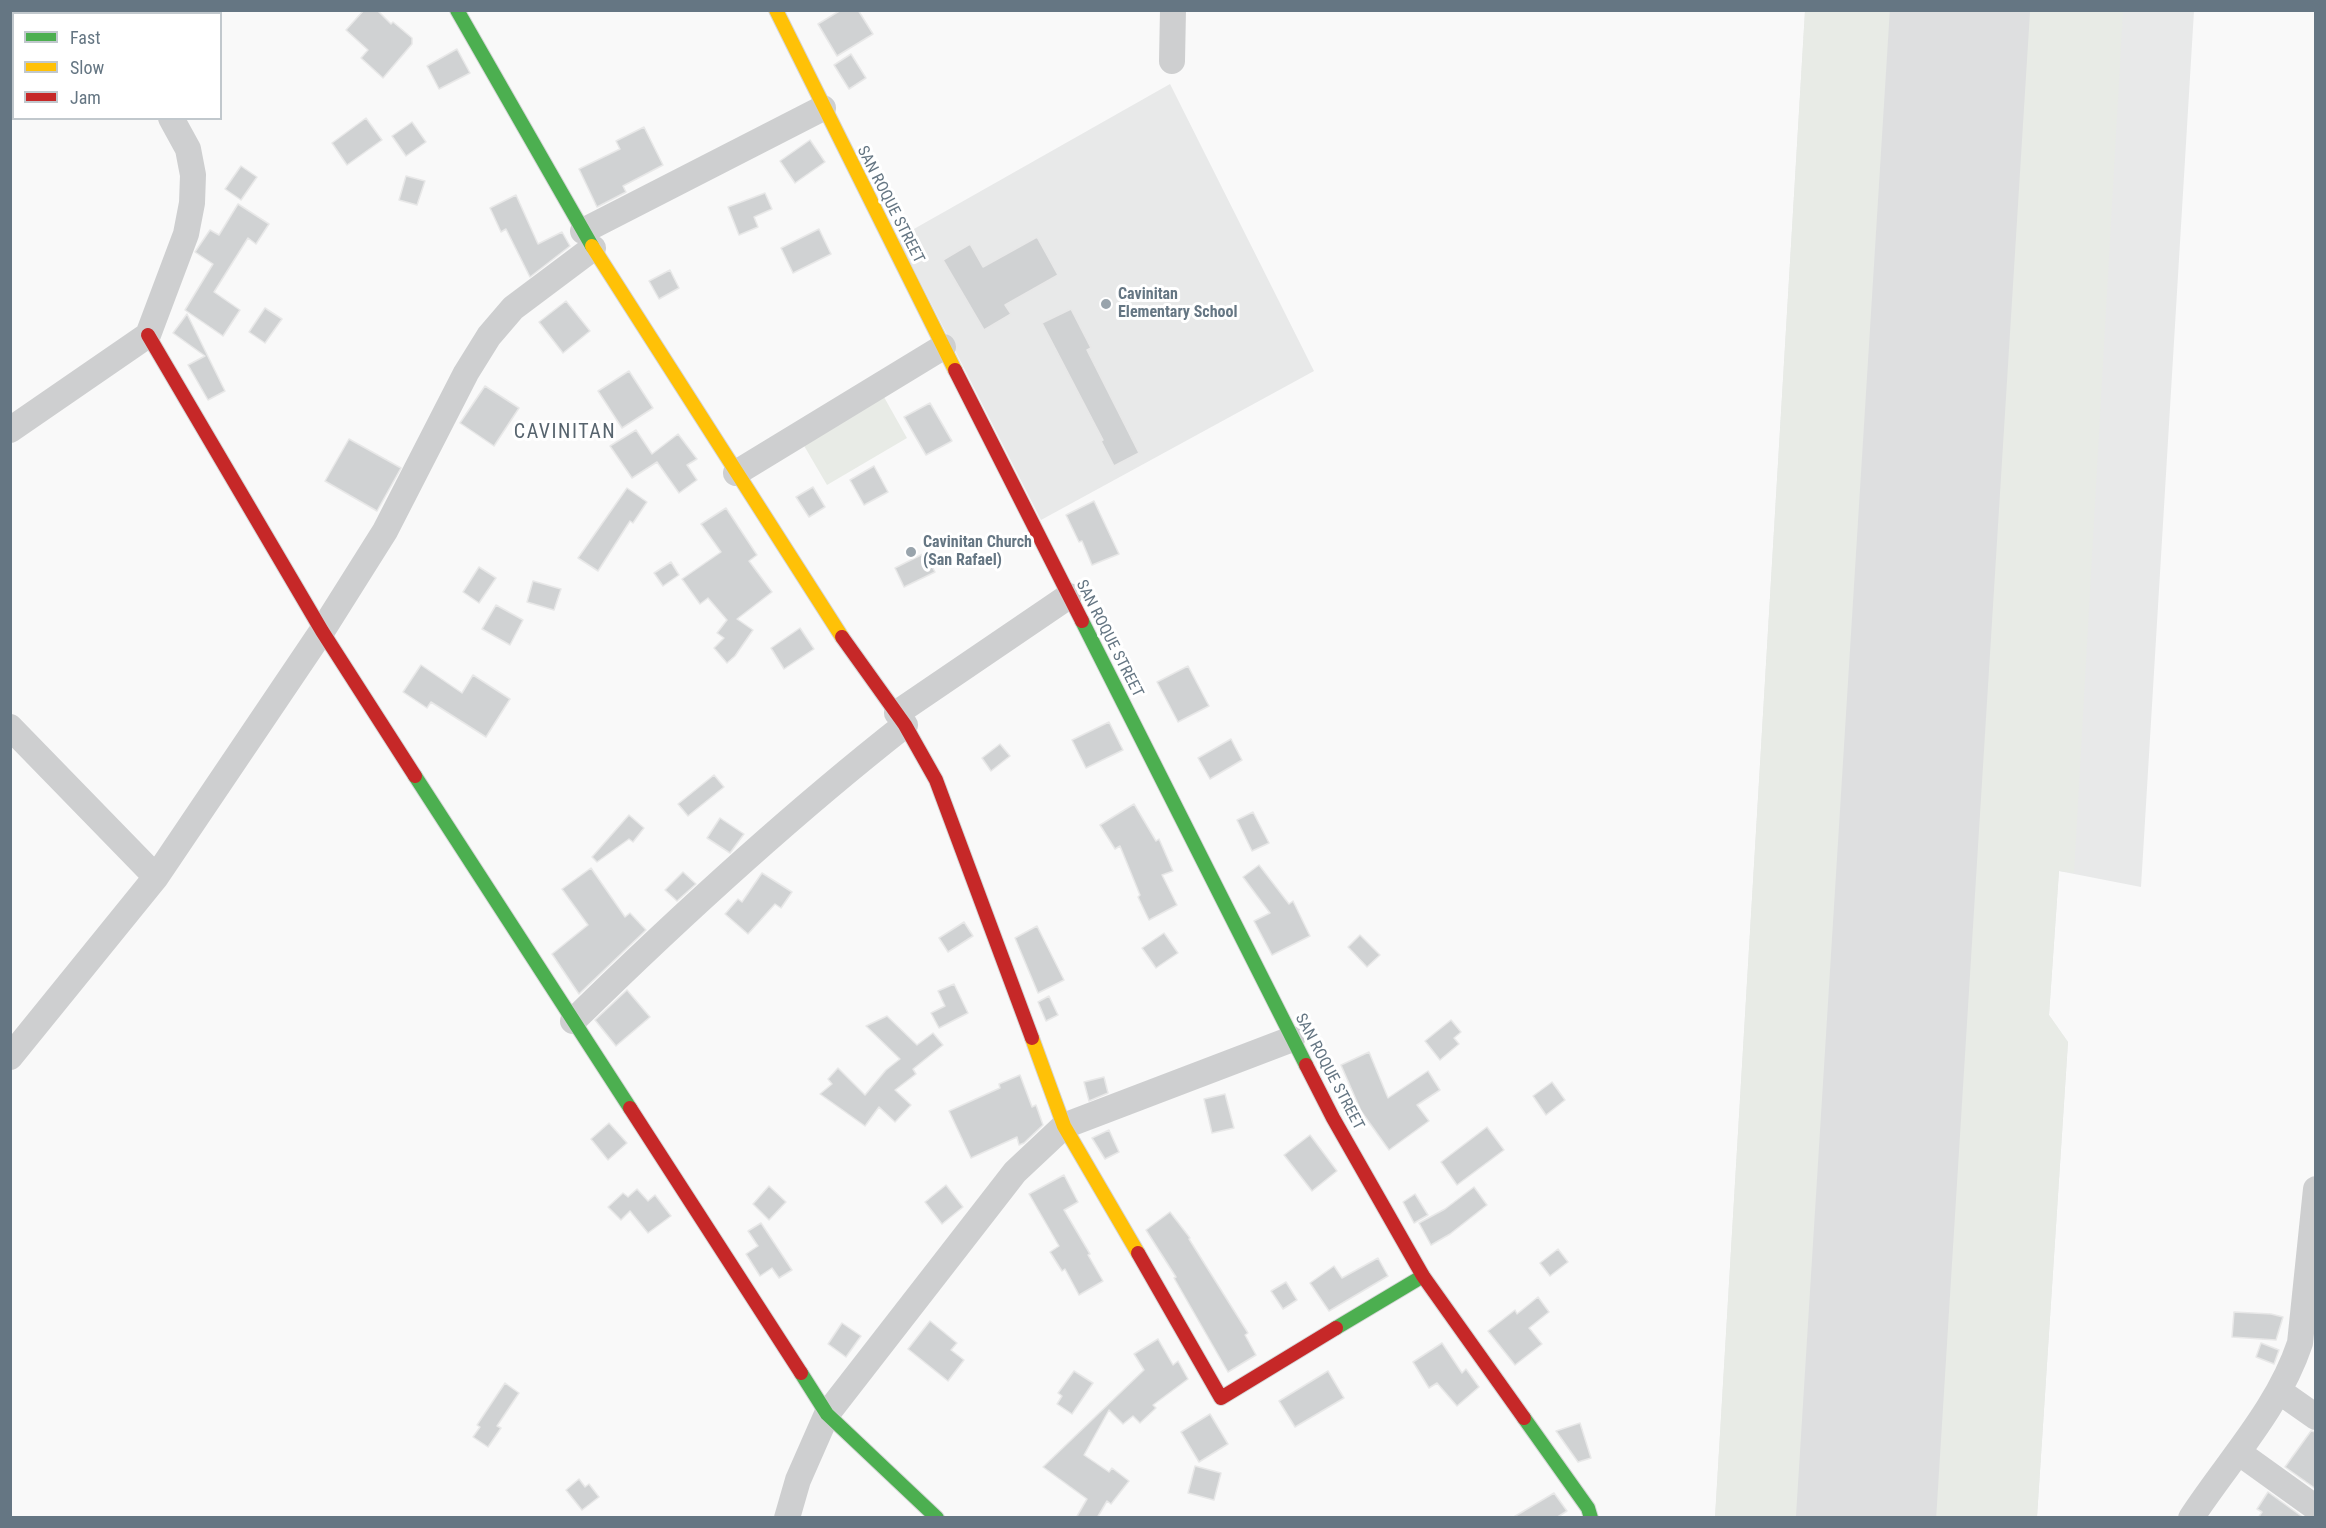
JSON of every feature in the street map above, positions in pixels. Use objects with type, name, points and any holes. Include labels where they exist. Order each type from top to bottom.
[{"type":"street","points":[[458,10],[588,239],[830,620],[901,719],[936,780],[1064,1126],[1221,1398],[1423,1276]]},
{"type":"street","name":"SAN ROQUE STREET","points":[[776,10],[943,347],[1333,1118],[1423,1276],[1588,1508],[1591,1518]]},
{"type":"street","points":[[1172,61],[1173,10]]},
{"type":"street","points":[[10,1057],[156,877],[322,631],[385,531],[466,373],[489,336],[513,308],[588,239],[823,108]]},
{"type":"street","points":[[10,430],[148,335],[186,234],[192,203],[193,175],[188,149],[172,120]]},
{"type":"street","points":[[148,335],[322,631],[827,1414],[937,1518]]},
{"type":"street","points":[[736,473],[943,347]]},
{"type":"street","points":[[573,1021],[669,927],[901,719],[1069,596]]},
{"type":"street","points":[[10,727],[156,877]]},
{"type":"street","points":[[787,1518],[798,1480],[827,1414],[1015,1172],[1064,1126],[1292,1039]]},
{"type":"street","points":[[2196,1516],[2308,1344],[2315,1193]]},
{"type":"street","points":[[2279,1391],[2316,1417]]},
{"type":"street","points":[[2238,1452],[2316,1508]]},
{"type":"shaded area","points":[[1805,11],[2194,11],[2141,887],[2059,871],[2049,1015],[2068,1042],[2037,1517],[1715,1518]]},
{"type":"shaded area","points":[[1805,11],[1907,11],[1806,1517],[1715,1517]]},
{"type":"shaded area","points":[[2011,11],[2123,11],[2074,873],[2059,871],[2049,1015],[2068,1042],[2037,1517],[1925,1517]]},
{"type":"shaded area","name":"Cavinitan Elementary School","points":[[1170,84],[1314,371],[1041,520],[898,238]]},
{"type":"shaded area","points":[[884,397],[907,438],[827,485],[803,444]]},
{"type":"building","points":[[364,10],[377,10],[391,24],[393,22],[412,38],[412,44],[383,78],[361,58],[368,50],[346,30]]},
{"type":"building","points":[[841,10],[858,10],[873,34],[837,56],[818,24]]},
{"type":"building","points":[[457,49],[470,73],[439,89],[427,66]]},
{"type":"building","points":[[851,54],[866,78],[849,89],[834,65]]},
{"type":"building","points":[[366,118],[382,140],[347,165],[332,143]]},
{"type":"building","points":[[412,122],[426,142],[406,156],[392,136]]},
{"type":"building","points":[[644,127],[663,165],[623,186],[626,192],[597,207],[579,169],[620,149],[616,141]]},
{"type":"building","points":[[810,140],[825,162],[795,183],[780,161]]},
{"type":"building","points":[[241,166],[257,177],[241,200],[225,189]]},
{"type":"building","points":[[406,176],[425,181],[417,205],[399,200]]},
{"type":"building","points":[[765,193],[772,209],[754,217],[758,227],[739,235],[728,207]]},
{"type":"building","points":[[516,195],[538,244],[562,232],[570,246],[530,277],[506,229],[501,232],[490,208]]},
{"type":"building","points":[[238,204],[269,224],[256,244],[248,238],[214,292],[240,310],[223,336],[185,310],[213,264],[195,252],[210,230],[219,235]]},
{"type":"building","points":[[819,229],[831,254],[793,273],[781,248]]},
{"type":"building","points":[[1037,237],[1058,275],[1005,305],[1011,314],[984,330],[943,260],[970,244],[983,267]]},
{"type":"building","points":[[670,270],[679,288],[659,299],[649,281]]},
{"type":"building","points":[[566,301],[590,331],[563,353],[539,322]]},
{"type":"building","points":[[265,308],[282,319],[265,343],[249,332]]},
{"type":"building","points":[[1071,309],[1091,348],[1087,350],[1139,453],[1114,466],[1101,441],[1103,440],[1042,323]]},
{"type":"building","points":[[187,314],[225,391],[208,400],[188,365],[205,356],[173,333]]},
{"type":"building","points":[[629,371],[653,408],[622,428],[598,391]]},
{"type":"building","points":[[485,386],[519,408],[494,446],[460,423]]},
{"type":"building","points":[[930,403],[952,441],[926,455],[904,417]]},
{"type":"building","points":[[636,430],[652,454],[678,434],[697,459],[687,465],[697,480],[679,493],[657,462],[632,478],[610,446]]},
{"type":"building","points":[[349,439],[401,468],[377,511],[325,481]]},
{"type":"building","points":[[874,466],[888,492],[864,505],[850,480]]},
{"type":"building","points":[[813,487],[825,507],[809,517],[796,497]]},
{"type":"building","points":[[627,488],[647,502],[633,523],[630,521],[598,571],[578,558]]},
{"type":"building","points":[[1094,501],[1119,554],[1092,565],[1082,541],[1079,542],[1066,515]]},
{"type":"building","points":[[726,508],[757,555],[749,561],[772,592],[737,619],[753,630],[735,656],[727,663],[714,648],[724,638],[717,633],[727,620],[708,598],[700,604],[682,579],[721,552],[701,524]]},
{"type":"building","points":[[925,553],[935,572],[904,587],[895,568]]},
{"type":"building","points":[[671,562],[679,575],[663,586],[654,573]]},
{"type":"building","points":[[479,567],[496,578],[479,603],[463,592]]},
{"type":"building","points":[[533,581],[561,589],[554,610],[527,602]]},
{"type":"building","points":[[496,605],[523,620],[510,645],[482,629]]},
{"type":"building","points":[[800,628],[814,649],[784,669],[771,648]]},
{"type":"building","points":[[421,665],[462,693],[473,675],[510,699],[486,737],[431,702],[427,708],[403,692]]},
{"type":"building","points":[[1188,666],[1209,706],[1178,722],[1157,682]]},
{"type":"building","points":[[1109,722],[1123,750],[1086,768],[1072,740]]},
{"type":"building","points":[[1231,739],[1242,760],[1210,779],[1198,758]]},
{"type":"building","points":[[1000,744],[1010,756],[991,771],[982,758]]},
{"type":"building","points":[[714,775],[724,787],[688,816],[678,804]]},
{"type":"building","points":[[1134,804],[1156,841],[1159,839],[1173,871],[1162,875],[1177,905],[1149,920],[1138,897],[1140,895],[1120,846],[1115,849],[1100,825]]},
{"type":"building","points":[[1253,812],[1269,843],[1252,851],[1237,820]]},
{"type":"building","points":[[629,815],[644,828],[633,842],[629,839],[597,862],[592,857]]},
{"type":"building","points":[[720,818],[744,834],[730,853],[707,838]]},
{"type":"building","points":[[1259,865],[1289,904],[1293,901],[1310,936],[1272,955],[1254,921],[1270,913],[1243,877]]},
{"type":"building","points":[[591,868],[625,917],[630,913],[646,930],[579,994],[552,954],[588,925],[562,889]]},
{"type":"building","points":[[683,872],[696,884],[677,901],[665,890]]},
{"type":"building","points":[[762,873],[792,892],[781,908],[775,904],[748,934],[725,914],[738,899],[742,902]]},
{"type":"building","points":[[964,922],[973,936],[948,952],[939,938]]},
{"type":"building","points":[[1037,926],[1064,980],[1038,993],[1015,938]]},
{"type":"building","points":[[1164,933],[1178,953],[1156,968],[1142,948]]},
{"type":"building","points":[[1360,935],[1380,955],[1367,967],[1348,947]]},
{"type":"building","points":[[954,984],[968,1013],[939,1028],[931,1013],[945,1006],[938,991]]},
{"type":"building","points":[[627,990],[650,1017],[616,1046],[595,1020]]},
{"type":"building","points":[[1049,996],[1058,1015],[1046,1021],[1038,1002]]},
{"type":"building","points":[[887,1016],[917,1045],[933,1033],[943,1045],[913,1069],[916,1074],[895,1090],[911,1105],[895,1122],[879,1107],[865,1126],[820,1094],[832,1084],[828,1079],[838,1068],[865,1095],[886,1070],[900,1059],[866,1026]]},
{"type":"building","points":[[1451,1020],[1461,1032],[1454,1038],[1459,1044],[1440,1060],[1425,1041]]},
{"type":"building","points":[[1369,1052],[1388,1098],[1428,1071],[1440,1090],[1417,1105],[1429,1121],[1389,1150],[1361,1111],[1341,1065]]},
{"type":"building","points":[[1020,1075],[1032,1107],[1036,1105],[1043,1125],[1024,1143],[1019,1145],[1017,1137],[971,1158],[949,1111],[1000,1088],[999,1084]]},
{"type":"building","points":[[1104,1077],[1108,1093],[1089,1101],[1084,1082]]},
{"type":"building","points":[[1552,1082],[1565,1100],[1546,1115],[1533,1096]]},
{"type":"building","points":[[1225,1094],[1234,1128],[1212,1133],[1204,1099]]},
{"type":"building","points":[[609,1123],[627,1143],[608,1160],[591,1139]]},
{"type":"building","points":[[1487,1127],[1504,1150],[1457,1185],[1441,1162]]},
{"type":"building","points":[[1109,1130],[1119,1152],[1105,1159],[1092,1138]]},
{"type":"building","points":[[1310,1135],[1337,1171],[1312,1191],[1284,1155]]},
{"type":"building","points":[[1064,1175],[1078,1202],[1064,1210],[1103,1281],[1079,1295],[1065,1269],[1062,1271],[1050,1252],[1059,1246],[1029,1194]]},
{"type":"building","points":[[946,1185],[963,1207],[942,1224],[925,1202]]},
{"type":"building","points":[[769,1186],[786,1202],[769,1220],[753,1204]]},
{"type":"building","points":[[1474,1187],[1487,1205],[1450,1234],[1431,1245],[1419,1223],[1445,1209]]},
{"type":"building","points":[[637,1189],[648,1201],[655,1195],[671,1216],[648,1233],[630,1211],[621,1220],[608,1207],[623,1193],[628,1197]]},
{"type":"building","points":[[1415,1194],[1428,1215],[1414,1223],[1403,1202]]},
{"type":"building","points":[[1170,1212],[1190,1238],[1248,1333],[1245,1335],[1256,1355],[1228,1372],[1174,1278],[1176,1277],[1146,1230]]},
{"type":"building","points":[[761,1223],[792,1270],[779,1278],[772,1268],[760,1276],[746,1254],[758,1246],[748,1231]]},
{"type":"building","points":[[1558,1249],[1568,1262],[1550,1276],[1540,1263]]},
{"type":"building","points":[[1378,1258],[1388,1276],[1329,1311],[1310,1283],[1334,1266],[1342,1278]]},
{"type":"building","points":[[1286,1282],[1297,1300],[1283,1309],[1271,1291]]},
{"type":"building","points":[[1538,1297],[1549,1312],[1529,1328],[1542,1344],[1515,1365],[1488,1331],[1515,1310],[1517,1314]]},
{"type":"building","points":[[2234,1312],[2283,1317],[2276,1340],[2232,1337]]},
{"type":"building","points":[[930,1321],[957,1343],[951,1350],[964,1360],[948,1381],[908,1349]]},
{"type":"building","points":[[842,1323],[861,1336],[846,1357],[828,1344]]},
{"type":"building","points":[[1158,1339],[1173,1365],[1178,1361],[1188,1379],[1153,1405],[1156,1408],[1140,1423],[1133,1416],[1123,1424],[1109,1410],[1084,1455],[1109,1472],[1112,1468],[1129,1481],[1111,1504],[1107,1501],[1097,1518],[1076,1518],[1087,1499],[1043,1467],[1144,1370],[1134,1354]]},
{"type":"building","points":[[1442,1343],[1462,1373],[1466,1369],[1479,1387],[1457,1406],[1437,1383],[1429,1388],[1413,1362]]},
{"type":"building","points":[[2261,1343],[2279,1350],[2274,1364],[2256,1357]]},
{"type":"building","points":[[1074,1371],[1093,1383],[1072,1414],[1057,1404],[1062,1396],[1058,1393]]},
{"type":"building","points":[[1328,1371],[1344,1398],[1295,1427],[1279,1401]]},
{"type":"building","points":[[505,1383],[519,1393],[497,1426],[501,1428],[488,1447],[473,1437],[480,1427],[477,1425]]},
{"type":"building","points":[[1210,1414],[1228,1444],[1199,1462],[1181,1432]]},
{"type":"building","points":[[1580,1423],[1591,1458],[1578,1462],[1556,1431]]},
{"type":"building","points":[[2311,1431],[2316,1432],[2316,1489],[2285,1467]]},
{"type":"building","points":[[1195,1466],[1221,1473],[1214,1500],[1188,1493]]},
{"type":"building","points":[[579,1479],[585,1487],[589,1484],[599,1497],[582,1510],[566,1490]]},
{"type":"building","points":[[2268,1492],[2304,1518],[2258,1518],[2262,1512],[2257,1509]]},
{"type":"building","points":[[1554,1493],[1567,1511],[1556,1518],[1512,1518]]},
{"type":"runway","points":[[1866,1518],[1960,10]]},
{"type":"traffic: fast","points":[[457,10],[592,246]]},
{"type":"traffic: fast","points":[[1082,621],[1306,1065]]},
{"type":"traffic: fast","points":[[415,776],[630,1108]]},
{"type":"traffic: fast","points":[[1336,1328],[1423,1276]]},
{"type":"traffic: fast","points":[[801,1373],[827,1414],[937,1518]]},
{"type":"traffic: fast","points":[[1524,1418],[1588,1508],[1591,1518]]},
{"type":"traffic: slow","points":[[776,10],[955,370]]},
{"type":"traffic: slow","points":[[592,246],[842,637]]},
{"type":"traffic: slow","points":[[1032,1038],[1064,1126],[1138,1253]]},
{"type":"traffic: jam","points":[[148,335],[322,631],[415,776]]},
{"type":"traffic: jam","points":[[955,370],[1082,621]]},
{"type":"traffic: jam","points":[[842,637],[905,725],[936,780],[1032,1038]]},
{"type":"traffic: jam","points":[[1306,1065],[1333,1118],[1423,1276],[1524,1418]]},
{"type":"traffic: jam","points":[[630,1108],[801,1373]]},
{"type":"traffic: jam","points":[[1138,1253],[1221,1398],[1336,1328]]},
{"type":"place","name":"Cavinitan Elementary School","points":[[1106,304]]},
{"type":"place","name":"Cavinitan Church (San Rafael)","points":[[911,552]]},
{"type":"district","name":"CAVINITAN","points":[[565,433]]}]
